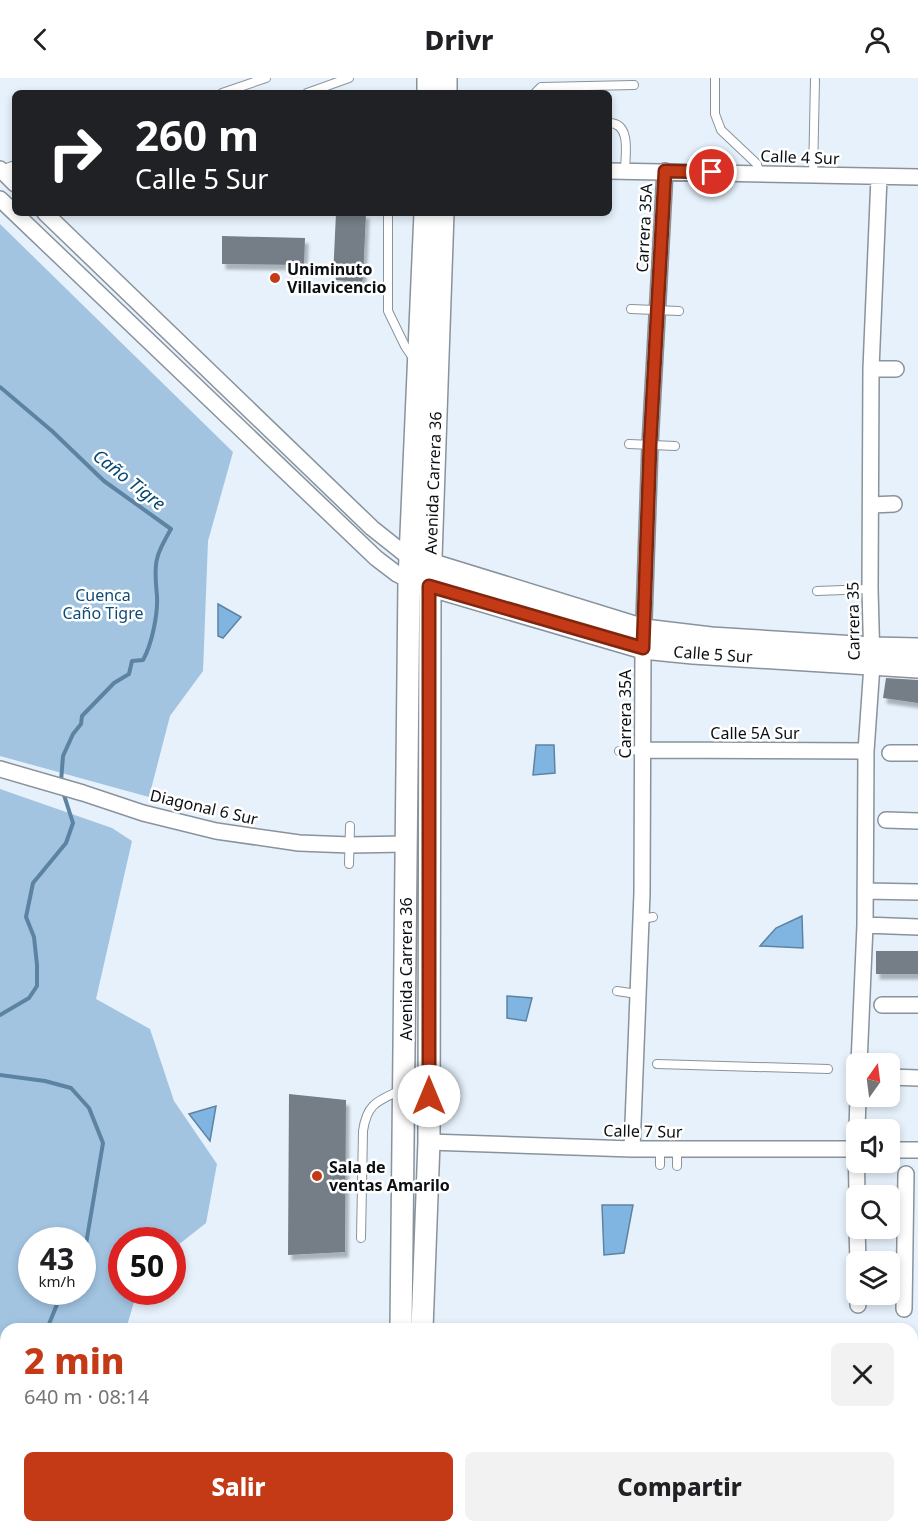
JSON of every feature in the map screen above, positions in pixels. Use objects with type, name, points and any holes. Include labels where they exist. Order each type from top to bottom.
[{"type":"main road","name":"Avenida Carrera 36","points":[[422,1323],[429,1142],[429,586],[417,567],[418,366],[424,216]]},
{"type":"main road","name":"Avenida Carrera 36","points":[[402,1323],[406,844],[417,567],[443,216]]},
{"type":"main road","name":"Calle 5 Sur","points":[[417,567],[643,639]]},
{"type":"main road","name":"Calle 5 Sur","points":[[429,586],[643,639],[711,638],[872,657],[918,667]]},
{"type":"main road","name":"Calle 5 Sur","points":[[872,657],[918,649]]},
{"type":"street","name":"Calle 4 Sur","points":[[612,171],[918,177]]},
{"type":"street","name":"Carrera 35A","points":[[632,1149],[637,994],[647,918],[643,639],[650,445],[665,171]]},
{"type":"street","name":"Carrera 35","points":[[859,1053],[865,925],[866,751],[872,657],[871,369],[879,177]]},
{"type":"street","points":[[0,199],[12,210]]},
{"type":"street","points":[[18,216],[376,558],[397,574],[417,567]]},
{"type":"street","points":[[48,216],[386,541],[417,567]]},
{"type":"street","points":[[871,369],[896,369]]},
{"type":"street","points":[[871,505],[894,504]]},
{"type":"street","name":"Calle 5A Sur","points":[[644,750],[866,751]]},
{"type":"street","points":[[890,753],[918,753]]},
{"type":"street","name":"Diagonal 6 Sur","points":[[0,769],[143,813],[216,831],[278,840],[350,845],[406,844]]},
{"type":"street","points":[[886,820],[918,821]]},
{"type":"street","points":[[865,891],[918,892]]},
{"type":"street","points":[[865,925],[918,927]]},
{"type":"street","points":[[882,1005],[918,1005]]},
{"type":"street","points":[[900,1077],[918,1078]]},
{"type":"street","name":"Calle 7 Sur","points":[[429,1142],[632,1149],[660,1157],[677,1150],[846,1149]]},
{"type":"street","points":[[900,1150],[918,1150]]},
{"type":"street","points":[[904,1309],[911,1285],[912,1222],[906,1174]]},
{"type":"lane","points":[[231,90],[266,78]]},
{"type":"lane","points":[[315,90],[349,78]]},
{"type":"lane","points":[[715,78],[715,114],[721,129],[757,164],[759,174]]},
{"type":"lane","points":[[813,175],[815,80]]},
{"type":"lane","points":[[538,90],[541,87],[634,85]]},
{"type":"lane","points":[[612,123],[621,128],[625,134],[625,171]]},
{"type":"lane","points":[[388,216],[388,311],[405,346],[418,366]]},
{"type":"lane","points":[[631,309],[679,311]]},
{"type":"lane","points":[[629,444],[675,446]]},
{"type":"lane","points":[[817,591],[870,589]]},
{"type":"lane","points":[[618,751],[644,750]]},
{"type":"lane","points":[[349,864],[350,826]]},
{"type":"lane","points":[[617,991],[637,994]]},
{"type":"lane","points":[[657,1064],[828,1069]]},
{"type":"lane","points":[[361,1238],[365,1115],[378,1101],[405,1088]]},
{"type":"lane","points":[[677,1150],[677,1166]]},
{"type":"green space","name":"Cuenca Caño Tigre","points":[[0,224],[233,452],[208,541],[203,671],[170,716],[149,797],[0,756]]},
{"type":"green space","points":[[0,789],[112,828],[132,841],[96,999],[150,1029],[174,1101],[217,1164],[206,1223],[186,1239],[186,1227],[108,1227],[108,1305],[133,1305],[128,1323],[0,1323]]},
{"type":"shaded area","points":[[218,604],[241,617],[223,638],[218,636]]},
{"type":"shaded area","points":[[536,745],[554,745],[555,773],[533,775]]},
{"type":"shaded area","points":[[802,916],[803,948],[760,946],[776,928]]},
{"type":"shaded area","points":[[507,996],[532,998],[526,1021],[507,1018]]},
{"type":"shaded area","points":[[216,1106],[210,1141],[189,1114]]},
{"type":"shaded area","points":[[602,1205],[633,1205],[624,1253],[604,1255]]},
{"type":"building","points":[[336,216],[366,216],[362,282],[336,280],[336,277],[333,277]]},
{"type":"building","points":[[222,236],[305,238],[304,265],[222,264]]},
{"type":"building","points":[[886,678],[918,680],[918,703],[883,698]]},
{"type":"building","points":[[876,951],[918,951],[918,974],[876,974]]},
{"type":"building","name":"Sala de ventas Amarilo","points":[[289,1094],[346,1100],[345,1252],[288,1255]]},
{"type":"waterway","name":"Caño Tigre","points":[[0,387],[52,431],[104,481],[171,529],[161,547],[156,564],[157,596],[154,629],[143,660],[132,661],[129,674],[114,683],[82,716],[81,724],[73,734],[63,756],[61,782]]},
{"type":"waterway","name":"Caño Tigre","points":[[0,1015],[29,998],[37,986],[34,937],[26,917],[33,883],[66,843],[73,823],[63,792]]},
{"type":"waterway","name":"Caño Tigre","points":[[0,1075],[45,1081],[71,1088],[89,1108],[103,1143],[89,1227]]},
{"type":"waterway","name":"Caño Tigre","points":[[49,1323],[57,1305]]},
{"type":"place","name":"Uniminuto Villavicencio","points":[[275,278]]},
{"type":"place","name":"Sala de ventas Amarilo","points":[[317,1176]]},
{"type":"route","points":[[429,1096],[429,586],[643,648],[650,445],[665,171],[712,172]]}]
